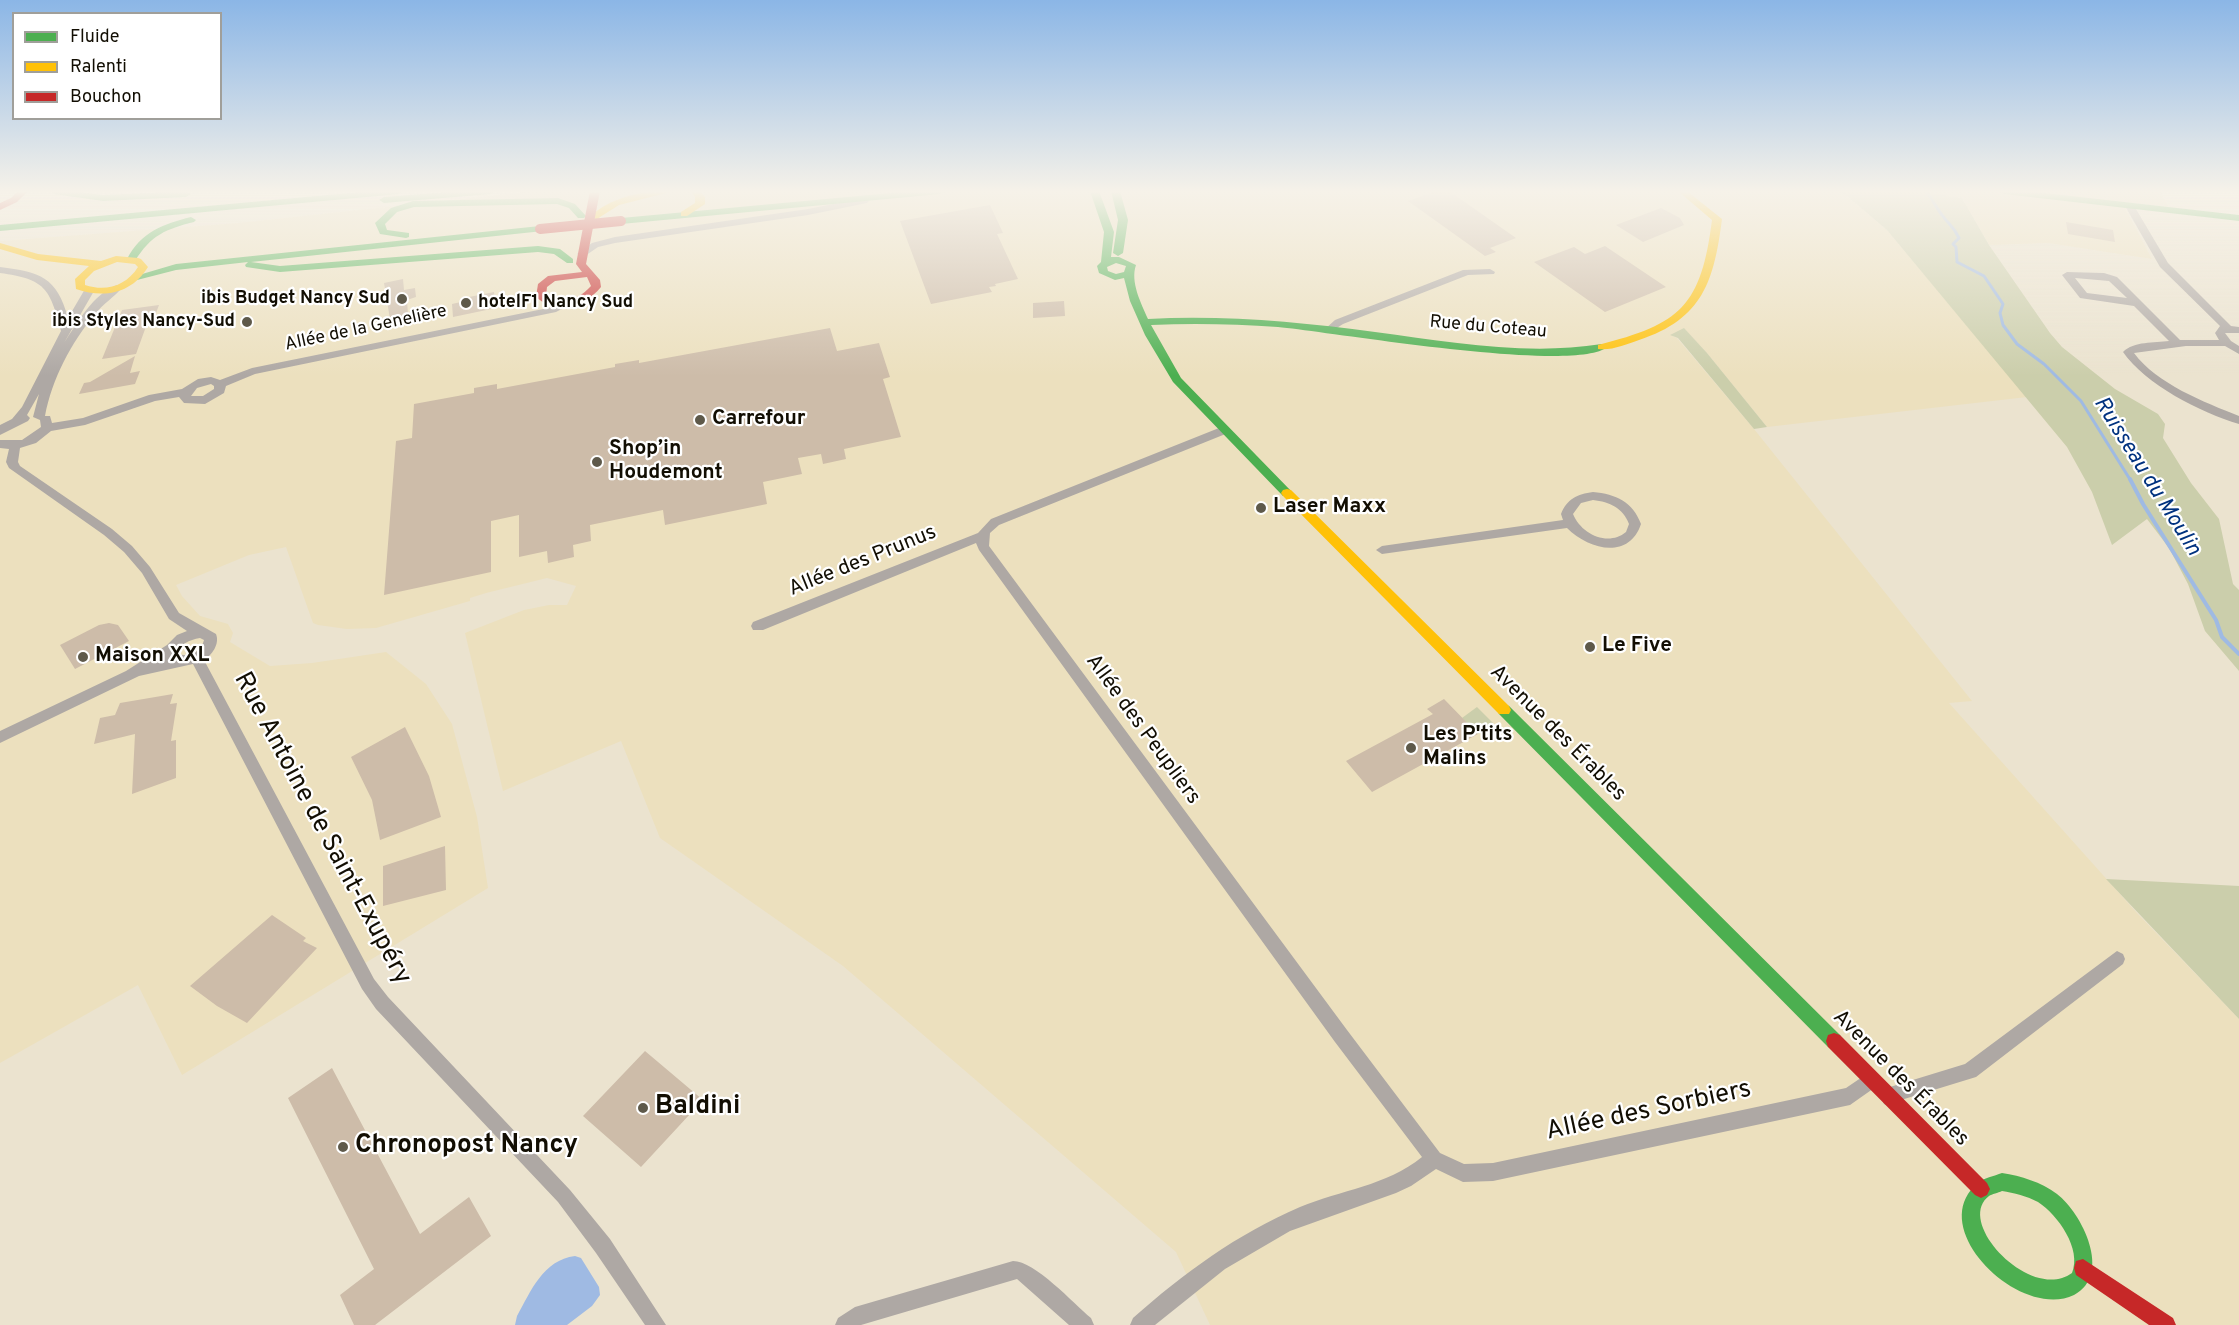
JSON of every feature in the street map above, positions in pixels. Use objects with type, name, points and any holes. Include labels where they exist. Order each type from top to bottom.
[{"type":"main road","points":[[22,253],[83,274]]},
{"type":"main road","points":[[136,253],[138,268]]},
{"type":"main road","points":[[0,256],[99,264],[116,260],[138,268],[176,267],[310,253]]},
{"type":"main road","points":[[231,261],[280,269],[489,253]]},
{"type":"main road","points":[[561,253],[576,258],[596,280],[595,290],[584,299],[566,304],[554,304],[541,297],[542,286],[567,268],[576,258],[577,253]]},
{"type":"main road","points":[[1107,253],[1102,271],[1112,276],[1126,267]]},
{"type":"main road","name":"Avenue des Érables","points":[[1119,253],[1126,267],[1131,290],[1170,372],[1224,430],[1981,1190]]},
{"type":"main road","name":"Rue du Coteau","points":[[1146,322],[1236,321],[1536,352],[1588,350],[1633,339],[1658,329],[1678,316],[1694,300],[1704,282],[1710,253]]},
{"type":"main road","points":[[1106,262],[1126,267]]},
{"type":"main road","points":[[99,264],[83,274],[79,283],[84,290],[117,288],[138,268]]},
{"type":"main road","points":[[552,278],[589,274]]},
{"type":"main road","name":"Avenue des Érables","points":[[1112,276],[1131,290]]},
{"type":"main road","points":[[2014,1183],[2034,1190],[2064,1214],[2080,1239],[2084,1258],[2079,1279],[2073,1286],[2057,1292],[2045,1292],[2025,1286],[2002,1271],[1986,1254],[1973,1229],[1971,1207],[1981,1190],[1990,1184],[2014,1183]]},
{"type":"main road","points":[[2083,1268],[2166,1325]]},
{"type":"street","points":[[576,258],[584,253]]},
{"type":"street","points":[[2157,253],[2164,265],[2223,331],[2227,343]]},
{"type":"street","points":[[0,270],[42,278],[53,288],[66,331]]},
{"type":"street","points":[[1329,330],[1340,322],[1467,272],[1490,272]]},
{"type":"street","points":[[2138,303],[2084,296],[2067,275],[2073,273],[2109,276],[2183,344]]},
{"type":"street","points":[[39,417],[41,404],[71,339],[107,294],[117,288]]},
{"type":"street","points":[[0,431],[16,421],[27,408],[54,351],[89,291]]},
{"type":"street","name":"Allée de la Genelière","points":[[520,315],[541,297]]},
{"type":"street","name":"Allée de la Genelière","points":[[220,384],[252,371],[556,309],[566,304]]},
{"type":"street","points":[[2183,344],[2200,336],[2239,330]]},
{"type":"street","points":[[2239,351],[2227,343],[2134,348],[2128,352],[2131,357],[2163,382],[2206,406],[2239,420]]},
{"type":"street","points":[[0,444],[15,446],[32,440],[47,428],[85,421],[138,402],[186,392],[196,384],[206,381],[215,381],[220,384],[221,388],[205,400],[188,400],[185,397],[186,392]]},
{"type":"street","points":[[16,421],[39,417],[46,419],[47,428]]},
{"type":"street","points":[[982,536],[986,529],[996,522],[1224,430]]},
{"type":"street","points":[[15,446],[13,460],[15,468],[108,532],[128,549],[146,570],[174,616],[201,633],[209,635],[211,642],[206,652],[196,658],[131,675]]},
{"type":"street","points":[[1382,550],[1570,523],[1586,537],[1610,543],[1628,538],[1635,530],[1630,512],[1621,504],[1608,498],[1593,496],[1580,498],[1570,505],[1567,514],[1570,523]]},
{"type":"street","name":"Allée des Prunus","points":[[758,626],[982,536]]},
{"type":"street","name":"Allée des Peupliers","points":[[982,536],[985,552],[1434,1159]]},
{"type":"street","points":[[174,616],[172,658],[179,662]]},
{"type":"street","points":[[0,737],[131,675],[187,635],[201,633]]},
{"type":"street","name":"Rue Antoine de Saint-Exupéry","points":[[196,658],[368,984],[382,1003],[564,1196],[603,1246],[656,1325]]},
{"type":"street","points":[[1890,1098],[1896,1093],[1970,1071],[2117,958]]},
{"type":"street","name":"Allée des Sorbiers","points":[[1434,1159],[1463,1173],[1493,1172],[1850,1096],[1872,1080]]},
{"type":"street","points":[[1140,1325],[1170,1298],[1232,1253],[1275,1228],[1335,1204],[1394,1186],[1424,1169],[1434,1159]]},
{"type":"street","points":[[845,1325],[855,1317],[1013,1270],[1020,1270],[1083,1325]]},
{"type":"shaded area","points":[[0,253],[1906,253],[2027,397],[1767,427],[1707,353],[1684,329],[1671,335],[1677,338],[1754,429],[1972,701],[1949,703],[2137,913],[2239,1019],[2239,1325],[1210,1325],[1176,1252],[843,966],[660,838],[621,741],[503,791],[465,633],[524,610],[549,605],[567,605],[576,586],[547,578],[486,593],[470,598],[470,601],[376,628],[347,629],[313,623],[286,547],[249,555],[176,585],[182,596],[200,616],[228,624],[233,633],[230,642],[270,666],[312,663],[386,652],[426,684],[452,724],[477,817],[488,888],[182,1075],[138,985],[0,1063]]},
{"type":"shaded area","points":[[2112,253],[2149,253],[2152,259]]},
{"type":"green space","points":[[1906,253],[1994,253],[2062,347],[2115,389],[2158,414],[2165,424],[2163,438],[2191,483],[2219,519],[2233,584],[2239,590],[2239,671],[2205,631],[2188,584],[2169,548],[2147,519],[2112,545],[2092,492],[2067,447]]},
{"type":"green space","points":[[1684,328],[1767,427],[1754,429],[1678,338],[1670,335]]},
{"type":"green space","points":[[1477,707],[1494,724],[1478,734],[1462,718]]},
{"type":"green space","points":[[2106,879],[2239,886],[2239,1019]]},
{"type":"water","points":[[575,1256],[581,1258],[599,1287],[600,1295],[592,1306],[567,1325],[515,1325],[517,1316],[539,1278],[554,1264]]},
{"type":"building","points":[[912,253],[1006,253],[1018,279],[989,287],[992,292],[931,304]]},
{"type":"building","points":[[1558,253],[1615,253],[1666,287],[1605,312],[1534,262]]},
{"type":"building","name":"ibis Budget Nancy Sud","points":[[403,279],[404,290],[415,288],[416,297],[407,300],[408,315],[390,319],[384,283]]},
{"type":"building","name":"hotelF1 Nancy Sud","points":[[494,292],[496,308],[453,317],[452,304],[465,301],[464,298]]},
{"type":"building","points":[[1064,301],[1065,316],[1033,318],[1033,303]]},
{"type":"building","points":[[159,305],[153,321],[148,321],[136,354],[102,359],[122,310]]},
{"type":"building","name":"Shop’in Houdemont","points":[[830,328],[837,351],[879,343],[890,377],[883,379],[901,437],[844,449],[846,459],[823,464],[821,454],[798,458],[802,474],[763,482],[767,504],[665,525],[663,510],[590,525],[591,541],[573,545],[574,557],[548,563],[547,551],[519,557],[519,515],[491,521],[491,572],[384,595],[396,441],[412,438],[414,404],[474,393],[474,388],[497,384],[497,389],[615,367],[615,364],[639,360],[639,363]]},
{"type":"building","points":[[135,356],[130,373],[140,371],[135,384],[79,394],[84,383],[90,382]]},
{"type":"building","name":"Maison XXL","points":[[109,623],[118,625],[129,641],[75,669],[60,645],[99,625]]},
{"type":"building","points":[[173,694],[170,704],[177,703],[171,741],[176,740],[176,778],[132,794],[135,734],[94,744],[100,718],[115,715],[120,703]]},
{"type":"building","name":"Les P'tits Malins","points":[[1444,699],[1478,734],[1372,792],[1346,761],[1433,714],[1427,709]]},
{"type":"building","points":[[405,727],[429,776],[441,817],[380,840],[372,800],[351,757]]},
{"type":"building","points":[[445,846],[446,890],[383,906],[383,866]]},
{"type":"building","points":[[272,915],[306,938],[303,941],[317,948],[247,1023],[217,1006],[190,986]]},
{"type":"building","name":"Baldini","points":[[645,1051],[703,1100],[641,1167],[583,1116]]},
{"type":"building","name":"Chronopost Nancy","points":[[332,1068],[420,1234],[469,1197],[491,1236],[375,1325],[354,1325],[340,1295],[374,1269],[288,1098]]},
{"type":"waterway","name":"Ruisseau du Moulin","points":[[1956,253],[1957,262],[1984,276],[2003,304],[2000,313],[2003,325],[2017,344],[2044,364],[2081,401],[2131,481]]},
{"type":"waterway","name":"Ruisseau du Moulin","points":[[2130,479],[2143,504],[2216,620],[2222,637],[2239,654]]},
{"type":"traffic: fast","points":[[132,259],[135,253]]},
{"type":"traffic: fast","points":[[137,277],[176,267],[312,253]]},
{"type":"traffic: fast","points":[[250,265],[280,269],[489,253]]},
{"type":"traffic: fast","points":[[559,253],[570,261]]},
{"type":"traffic: fast","points":[[1106,262],[1107,253]]},
{"type":"traffic: fast","points":[[1128,274],[1115,277],[1104,273],[1102,266],[1116,259],[1131,265],[1128,274],[1135,301],[1150,335],[1177,380],[1287,493]]},
{"type":"traffic: fast","points":[[1146,322],[1213,321],[1279,324],[1531,353],[1579,351],[1602,347]]},
{"type":"traffic: fast","points":[[1504,710],[1834,1041]]},
{"type":"traffic: fast","points":[[2002,1182],[2023,1187],[2044,1196],[2056,1205],[2070,1223],[2081,1247],[2083,1271],[2078,1280],[2069,1287],[2049,1291],[2029,1286],[2009,1275],[1992,1259],[1979,1241],[1972,1223],[1972,1205],[1981,1191],[2002,1182]]},
{"type":"traffic: slow","points":[[23,253],[37,257],[99,264]]},
{"type":"traffic: slow","points":[[1602,347],[1642,336],[1680,316],[1698,295],[1712,253]]},
{"type":"traffic: slow","points":[[116,259],[138,261],[143,267],[132,281],[116,289],[98,291],[80,287],[80,279],[90,269],[116,259]]},
{"type":"traffic: slow","points":[[1287,493],[1504,710]]},
{"type":"traffic: jam","points":[[583,253],[581,264],[595,280],[596,287],[584,298],[570,303],[556,303],[541,297],[542,286],[552,278],[589,274]]},
{"type":"traffic: jam","points":[[1834,1041],[1981,1189]]},
{"type":"traffic: jam","points":[[2083,1268],[2166,1325]]},
{"type":"place","name":"ibis Budget Nancy Sud","points":[[402,299]]},
{"type":"place","name":"hotelF1 Nancy Sud","points":[[466,303]]},
{"type":"place","name":"ibis Styles Nancy-Sud","points":[[247,322]]},
{"type":"place","name":"Carrefour","points":[[700,420]]},
{"type":"place","name":"Shop’in Houdemont","points":[[597,462]]},
{"type":"place","name":"Laser Maxx","points":[[1261,508]]},
{"type":"place","name":"Le Five","points":[[1590,647]]},
{"type":"place","name":"Maison XXL","points":[[83,657]]},
{"type":"place","name":"Les P'tits Malins","points":[[1411,748]]},
{"type":"place","name":"Baldini","points":[[643,1108]]},
{"type":"place","name":"Chronopost Nancy","points":[[343,1147]]}]
